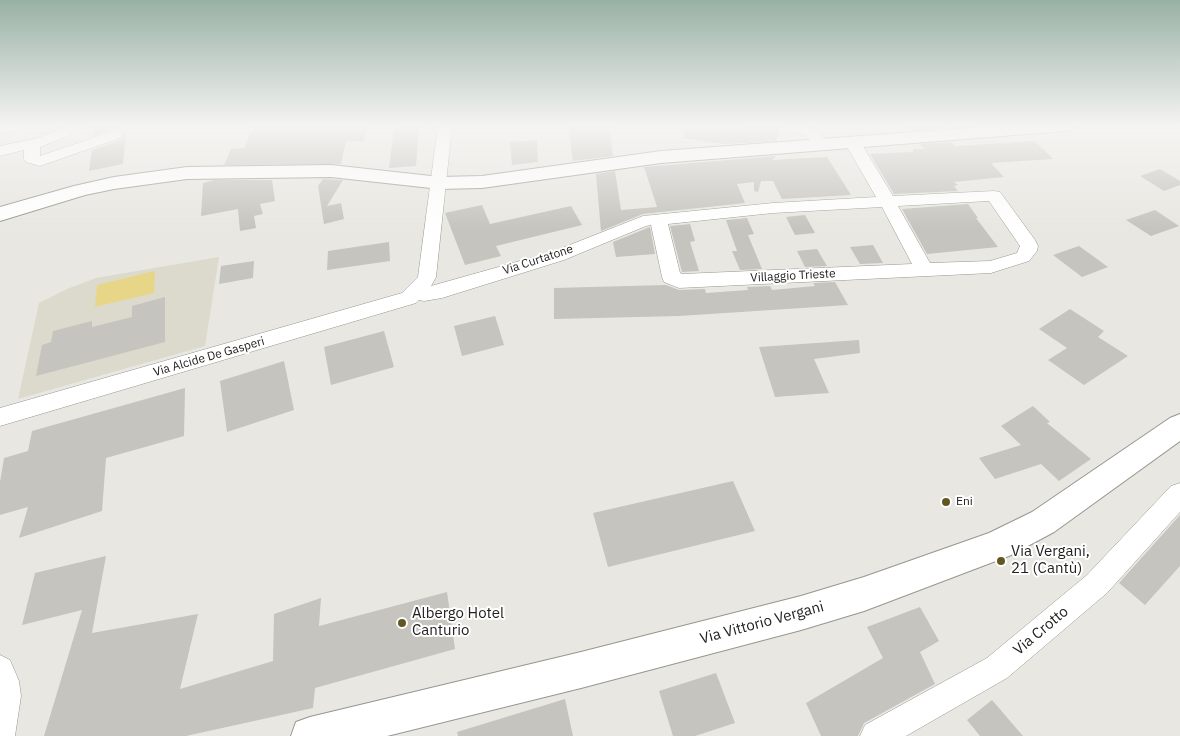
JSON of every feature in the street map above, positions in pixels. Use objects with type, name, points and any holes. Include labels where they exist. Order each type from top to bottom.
[{"type":"street","points":[[416,292],[427,276],[442,160]]},
{"type":"street","points":[[0,214],[81,190],[114,183],[187,174],[331,171],[440,183],[482,182],[633,160]]},
{"type":"street","points":[[862,160],[924,270]]},
{"type":"street","name":"Villaggio Trieste","points":[[994,196],[1029,246],[1024,257],[992,267],[679,281],[671,277],[658,219],[773,208],[994,196]]},
{"type":"street","name":"Via Curtatone","points":[[416,292],[424,294],[442,290],[549,258],[643,221],[658,219]]},
{"type":"street","name":"Via Alcide De Gasperi","points":[[0,417],[400,301],[416,292]]},
{"type":"street","name":"Via Vittorio Vergani","points":[[310,736],[582,670],[801,613],[918,575],[998,545],[1043,522],[1180,426]]},
{"type":"street","name":"Via Crotto","points":[[876,736],[997,668],[1097,584],[1180,494]]},
{"type":"street","points":[[0,670],[6,696],[1,727]]},
{"type":"shaded area","points":[[219,257],[205,346],[18,399],[39,303],[67,289],[96,278]]},
{"type":"shaded area","points":[[155,271],[154,293],[95,307],[97,285]]},
{"type":"building","points":[[91,160],[123,160],[123,164],[89,171]]},
{"type":"building","points":[[226,160],[342,160],[341,164],[224,165]]},
{"type":"building","points":[[390,160],[416,160],[416,166],[389,168]]},
{"type":"building","points":[[512,160],[538,160],[538,162],[512,165]]},
{"type":"building","points":[[724,160],[829,160],[851,195],[782,199],[773,181],[761,181],[758,192],[754,191],[754,182],[737,184],[745,203],[643,214],[601,231],[596,174],[615,171],[621,210],[657,207],[644,167]]},
{"type":"building","points":[[874,160],[1032,160],[991,163],[1004,177],[954,182],[958,185],[954,186],[958,191],[894,194]]},
{"type":"building","points":[[1160,169],[1180,181],[1180,185],[1164,191],[1140,176]]},
{"type":"building","points":[[323,179],[343,180],[327,206],[341,203],[344,219],[324,224],[318,186]]},
{"type":"building","points":[[215,180],[272,180],[275,201],[260,204],[263,214],[254,216],[256,228],[240,231],[238,209],[201,216],[203,183]]},
{"type":"building","points":[[968,204],[998,247],[927,254],[902,209]]},
{"type":"building","points":[[482,205],[490,224],[571,206],[582,225],[496,246],[501,256],[465,265],[445,213]]},
{"type":"building","points":[[1155,210],[1179,226],[1151,236],[1126,220]]},
{"type":"building","points":[[805,215],[815,233],[795,235],[786,217]]},
{"type":"building","points":[[747,218],[754,234],[748,235],[762,269],[740,270],[732,251],[737,251],[726,220]]},
{"type":"building","points":[[690,224],[695,241],[690,242],[699,271],[682,272],[670,226]]},
{"type":"building","points":[[650,227],[655,254],[616,257],[613,242]]},
{"type":"building","points":[[389,242],[390,261],[327,270],[328,251]]},
{"type":"building","points":[[873,245],[883,263],[860,264],[850,247]]},
{"type":"building","points":[[1079,246],[1108,267],[1082,277],[1053,255]]},
{"type":"building","points":[[817,249],[827,266],[805,267],[797,251]]},
{"type":"building","points":[[254,261],[253,278],[219,284],[221,266]]},
{"type":"building","points":[[835,282],[848,305],[679,316],[554,319],[554,288],[666,285],[679,290],[705,289],[706,293],[748,290],[747,287],[770,286],[772,290],[815,286],[813,283]]},
{"type":"building","points":[[165,297],[165,342],[36,376],[42,345],[51,342],[53,331],[92,321],[92,327],[132,317],[132,306]]},
{"type":"building","points":[[1070,309],[1104,331],[1098,337],[1128,356],[1084,385],[1048,360],[1067,348],[1039,329]]},
{"type":"building","points":[[495,316],[504,345],[462,356],[454,326]]},
{"type":"building","points":[[384,331],[394,367],[331,385],[324,347]]},
{"type":"building","points":[[859,340],[860,353],[814,359],[829,393],[775,397],[759,347]]},
{"type":"building","points":[[284,361],[294,410],[227,432],[220,381]]},
{"type":"building","points":[[185,388],[184,436],[106,458],[102,511],[19,538],[28,507],[0,515],[0,482],[4,458],[28,451],[32,431]]},
{"type":"building","points":[[1033,406],[1050,422],[1047,423],[1091,459],[1059,481],[1041,464],[995,479],[979,458],[1021,445],[1001,426]]},
{"type":"building","points":[[733,481],[755,531],[608,567],[593,513]]},
{"type":"building","points":[[1180,515],[1180,566],[1145,605],[1119,583]]},
{"type":"building","points":[[106,556],[92,633],[198,614],[180,689],[273,661],[274,614],[321,598],[319,626],[447,592],[455,649],[315,688],[313,708],[186,736],[44,736],[82,610],[22,625],[35,573]]},
{"type":"building","points":[[920,607],[939,641],[920,652],[935,684],[864,723],[858,736],[821,736],[806,703],[883,658],[867,627]]},
{"type":"building","points":[[716,673],[735,723],[695,736],[673,736],[659,691]]},
{"type":"building","points":[[565,699],[573,736],[458,736],[457,732]]},
{"type":"building","points":[[992,700],[1023,736],[980,736],[967,720]]},
{"type":"place","name":"Eni","points":[[946,502]]},
{"type":"place","name":"Via Vergani, 21 (Cantù)","points":[[1001,561]]},
{"type":"place","name":"Albergo Hotel Canturio","points":[[402,623]]}]
